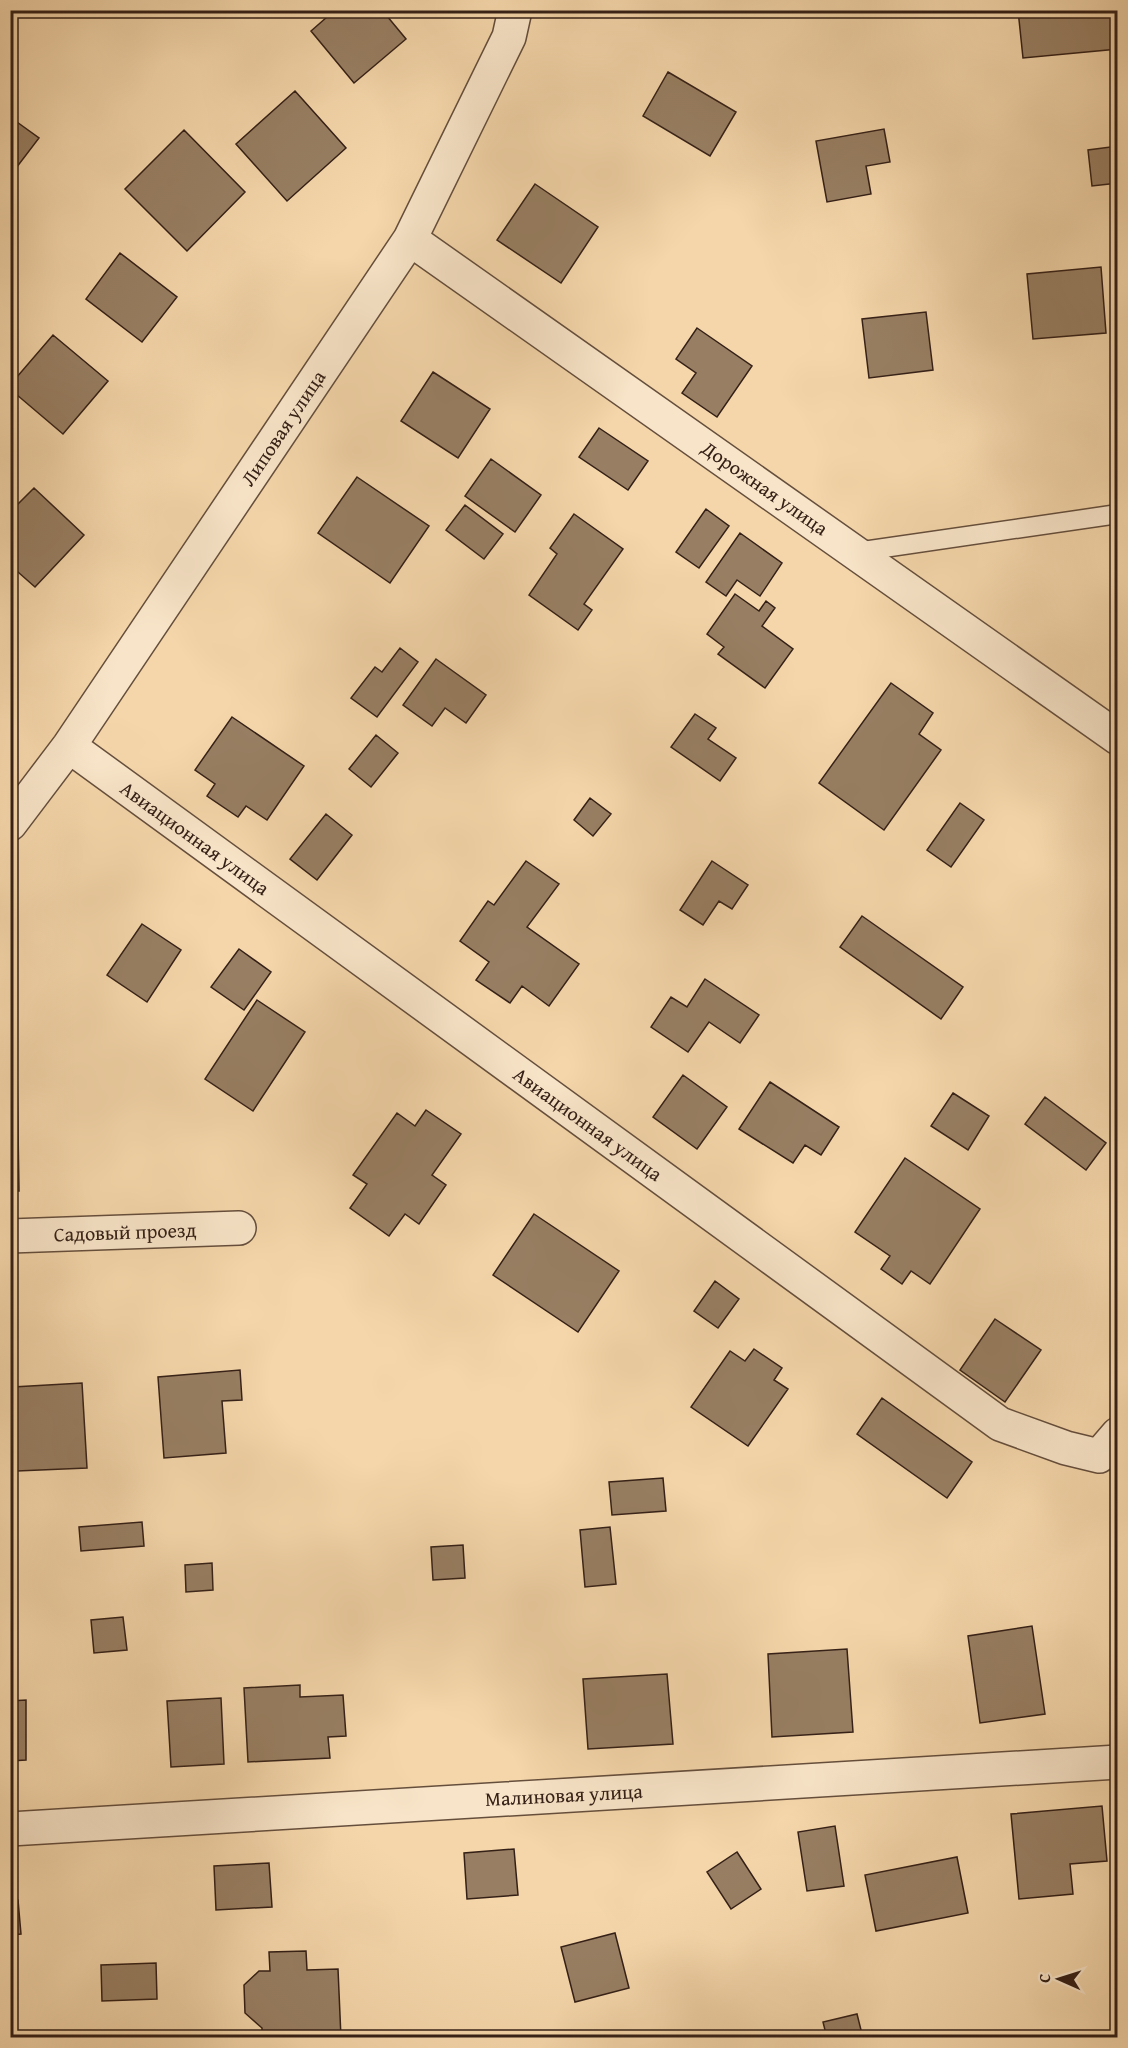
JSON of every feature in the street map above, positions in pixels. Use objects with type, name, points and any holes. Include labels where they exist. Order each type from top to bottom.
[{"type":"street","name":"Липовая улица","points":[[10,824],[69,746],[410,239],[509,37],[515,10]]},
{"type":"street","name":"Дорожная улица","points":[[410,239],[1118,738]]},
{"type":"street","name":"Авиационная улица","points":[[69,746],[1000,1424],[1066,1448],[1099,1456],[1118,1434]]},
{"type":"street","name":"Садовый проезд","points":[[10,1236],[239,1228]]},
{"type":"street","name":"Малиновая улица","points":[[10,1828],[1118,1762]]},
{"type":"lane","points":[[856,552],[1118,514]]},
{"type":"building","points":[[335,10],[382,10],[406,39],[354,83],[311,31]]},
{"type":"building","points":[[1018,10],[1115,10],[1118,49],[1023,58]]},
{"type":"building","points":[[668,72],[736,112],[710,156],[643,116]]},
{"type":"building","points":[[295,91],[346,148],[287,201],[236,144]]},
{"type":"building","points":[[10,117],[39,138],[10,176]]},
{"type":"building","points":[[884,129],[890,162],[866,166],[871,194],[827,202],[816,141]]},
{"type":"building","points":[[184,130],[245,192],[187,251],[125,189]]},
{"type":"building","points":[[1118,146],[1118,183],[1092,186],[1088,150]]},
{"type":"building","points":[[535,184],[598,227],[561,283],[497,240]]},
{"type":"building","points":[[120,253],[177,297],[142,342],[86,299]]},
{"type":"building","points":[[1101,267],[1106,333],[1033,339],[1027,274]]},
{"type":"building","points":[[926,312],[933,370],[869,378],[862,319]]},
{"type":"building","points":[[697,328],[752,366],[717,417],[682,393],[696,373],[676,359]]},
{"type":"building","points":[[53,335],[108,381],[63,434],[10,389],[10,385]]},
{"type":"building","points":[[433,372],[490,409],[458,458],[401,421]]},
{"type":"building","points":[[599,428],[648,461],[628,490],[579,457]]},
{"type":"building","points":[[491,459],[541,495],[515,532],[465,496]]},
{"type":"building","points":[[357,477],[429,526],[390,583],[318,533]]},
{"type":"building","points":[[34,488],[84,535],[35,587],[10,565],[10,512]]},
{"type":"building","points":[[465,505],[503,534],[484,559],[446,530]]},
{"type":"building","points":[[706,509],[729,526],[699,568],[676,552]]},
{"type":"building","points":[[574,514],[623,549],[584,604],[592,610],[578,630],[529,595],[557,554],[550,548]]},
{"type":"building","points":[[740,533],[782,563],[760,596],[737,580],[726,596],[706,582]]},
{"type":"building","points":[[735,594],[759,611],[766,601],[775,608],[762,626],[793,649],[765,688],[718,654],[724,647],[707,634]]},
{"type":"building","points":[[400,648],[418,662],[377,717],[351,698],[375,667],[382,672]]},
{"type":"building","points":[[436,659],[486,695],[466,723],[445,708],[432,726],[403,705]]},
{"type":"building","points":[[891,683],[933,713],[919,734],[941,750],[884,830],[819,783]]},
{"type":"building","points":[[695,714],[716,728],[708,739],[736,758],[720,781],[671,747]]},
{"type":"building","points":[[232,717],[304,766],[267,820],[246,806],[238,817],[207,796],[215,784],[195,770]]},
{"type":"building","points":[[376,735],[398,753],[371,787],[349,769]]},
{"type":"building","points":[[590,798],[611,814],[593,836],[574,820]]},
{"type":"building","points":[[960,803],[984,820],[951,867],[927,850]]},
{"type":"building","points":[[326,814],[352,835],[317,880],[290,859]]},
{"type":"building","points":[[526,861],[559,884],[527,927],[579,964],[549,1006],[522,986],[510,1003],[476,980],[489,962],[460,941],[488,901],[494,905]]},
{"type":"building","points":[[712,861],[748,885],[732,909],[719,901],[703,925],[680,910]]},
{"type":"building","points":[[862,916],[963,987],[941,1019],[840,947]]},
{"type":"building","points":[[142,924],[181,950],[147,1002],[107,975]]},
{"type":"building","points":[[239,949],[271,972],[244,1010],[211,987]]},
{"type":"building","points":[[705,979],[759,1015],[740,1043],[709,1022],[688,1052],[651,1027],[671,997],[687,1007]]},
{"type":"building","points":[[257,1000],[305,1032],[253,1111],[205,1079]]},
{"type":"building","points":[[10,1066],[17,1066],[19,1191],[10,1191]]},
{"type":"building","points":[[683,1075],[727,1107],[697,1149],[653,1117]]},
{"type":"building","points":[[770,1082],[839,1127],[821,1155],[805,1145],[793,1163],[739,1129]]},
{"type":"building","points":[[953,1093],[989,1116],[968,1150],[931,1126]]},
{"type":"building","points":[[1045,1097],[1106,1143],[1086,1170],[1025,1124]]},
{"type":"building","points":[[426,1110],[461,1134],[432,1175],[446,1185],[419,1224],[405,1214],[389,1236],[350,1208],[367,1184],[353,1175],[397,1113],[415,1126]]},
{"type":"building","points":[[905,1158],[980,1209],[930,1284],[911,1271],[902,1284],[881,1269],[890,1256],[855,1232]]},
{"type":"building","points":[[534,1214],[619,1271],[578,1332],[493,1275]]},
{"type":"building","points":[[715,1281],[739,1299],[718,1328],[694,1311]]},
{"type":"building","points":[[995,1319],[1041,1350],[1005,1402],[960,1370]]},
{"type":"building","points":[[754,1349],[782,1368],[774,1380],[788,1389],[748,1446],[691,1407],[730,1351],[745,1361]]},
{"type":"building","points":[[240,1370],[242,1400],[222,1401],[226,1453],[164,1458],[158,1377]]},
{"type":"building","points":[[82,1383],[87,1468],[17,1471],[13,1387]]},
{"type":"building","points":[[882,1398],[972,1462],[947,1498],[857,1434]]},
{"type":"building","points":[[663,1478],[666,1511],[612,1515],[609,1482]]},
{"type":"building","points":[[142,1522],[144,1546],[81,1551],[79,1527]]},
{"type":"building","points":[[610,1527],[616,1584],[585,1587],[580,1530]]},
{"type":"building","points":[[463,1545],[465,1578],[433,1580],[431,1547]]},
{"type":"building","points":[[212,1563],[213,1590],[186,1592],[185,1565]]},
{"type":"building","points":[[123,1617],[127,1650],[94,1653],[91,1620]]},
{"type":"building","points":[[1032,1626],[1045,1714],[980,1723],[968,1636]]},
{"type":"building","points":[[847,1649],[853,1732],[772,1737],[768,1654]]},
{"type":"building","points":[[667,1674],[673,1744],[588,1749],[583,1679]]},
{"type":"building","points":[[300,1685],[300,1697],[343,1695],[346,1736],[328,1737],[330,1758],[248,1762],[244,1688]]},
{"type":"building","points":[[221,1698],[224,1764],[171,1767],[167,1701]]},
{"type":"building","points":[[26,1700],[26,1760],[10,1761],[10,1701]]},
{"type":"building","points":[[1118,1803],[1118,1853],[1115,1853],[1111,1804]]},
{"type":"building","points":[[1102,1806],[1107,1861],[1070,1864],[1073,1894],[1019,1899],[1011,1814]]},
{"type":"building","points":[[835,1826],[844,1886],[807,1891],[798,1832]]},
{"type":"building","points":[[514,1849],[518,1895],[467,1899],[464,1853]]},
{"type":"building","points":[[737,1852],[761,1889],[731,1909],[707,1872]]},
{"type":"building","points":[[957,1857],[968,1913],[876,1931],[865,1875]]},
{"type":"building","points":[[269,1863],[272,1907],[216,1910],[214,1866]]},
{"type":"building","points":[[18,1900],[21,1934],[10,1935],[10,1901]]},
{"type":"building","points":[[615,1933],[629,1988],[575,2002],[561,1947]]},
{"type":"building","points":[[306,1951],[307,1970],[338,1969],[341,2038],[262,2038],[262,2028],[245,2013],[244,1985],[259,1971],[270,1971],[269,1952]]},
{"type":"building","points":[[156,1963],[157,1999],[102,2001],[101,1965]]},
{"type":"building","points":[[857,2014],[863,2038],[827,2038],[823,2022]]}]
